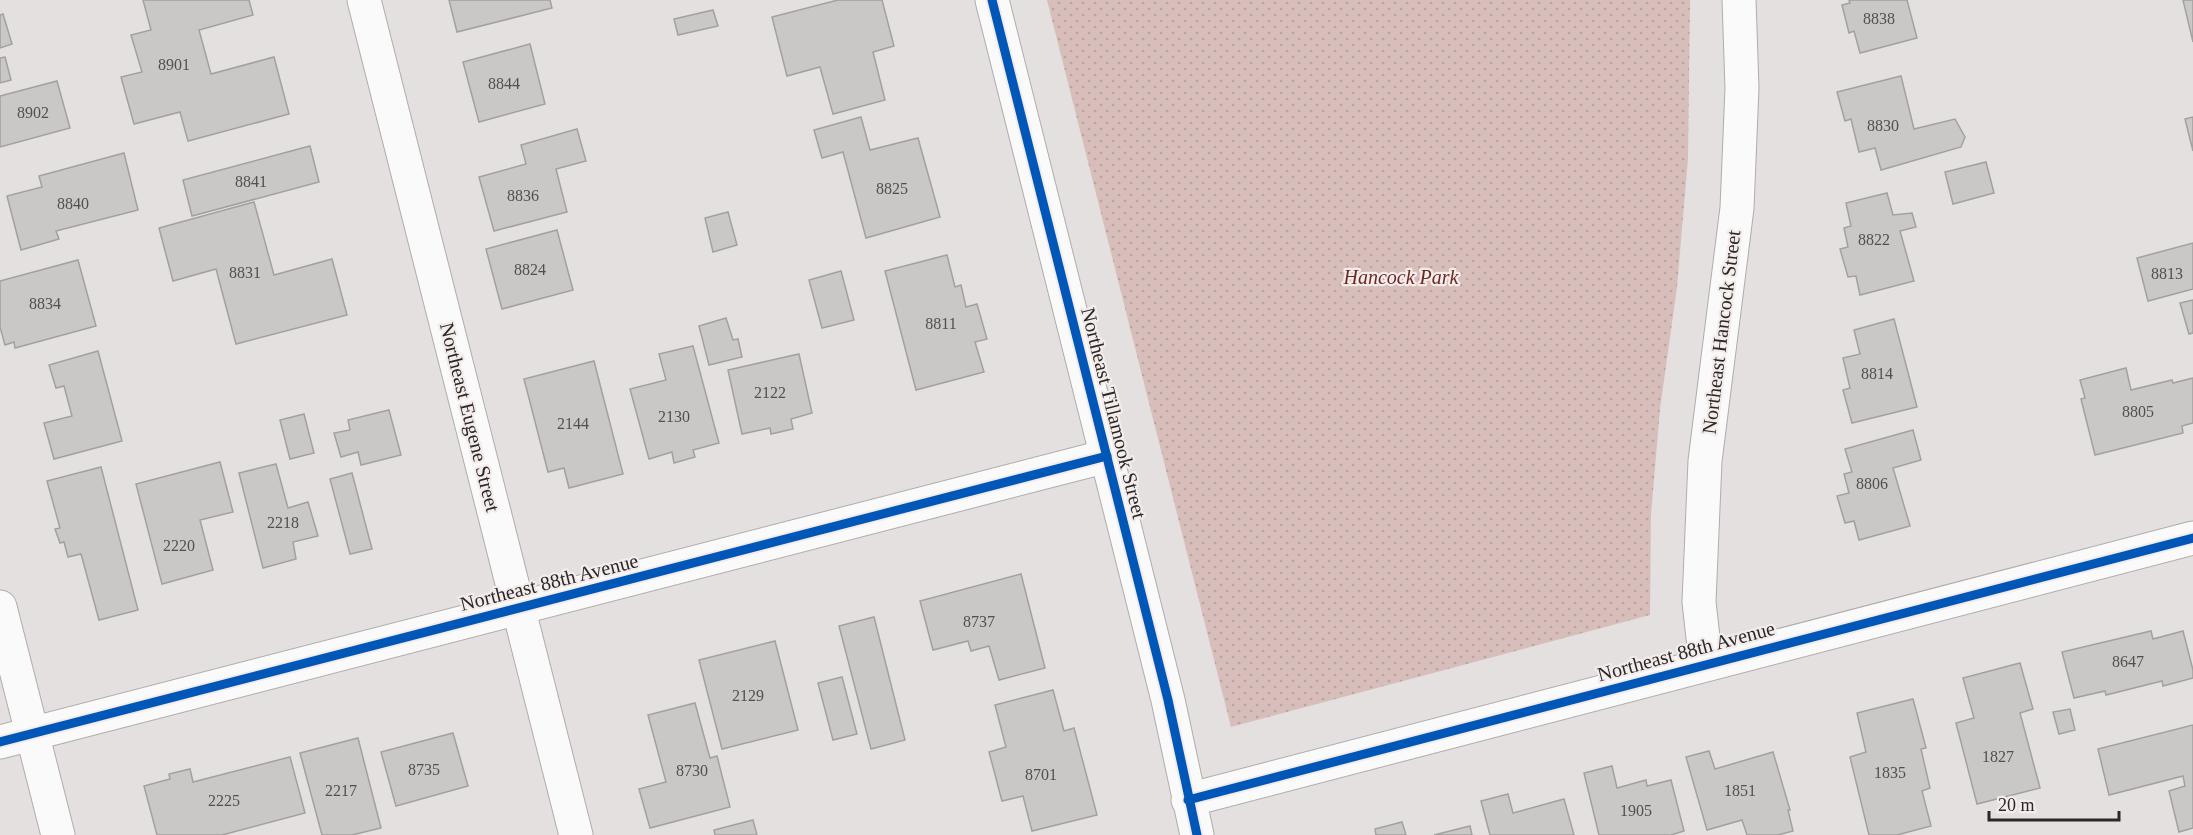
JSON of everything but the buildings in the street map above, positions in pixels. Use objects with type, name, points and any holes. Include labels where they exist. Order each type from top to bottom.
[{"type":"street","name":"Northeast Eugene Street","points":[[364,0],[576,835]]},
{"type":"street","name":"Northeast Tillamook Street","points":[[992,0],[1168,700],[1197,835]]},
{"type":"street","name":"Northeast Hancock Street","points":[[1706,664],[1699,602],[1705,461],[1737,208],[1742,88],[1739,0]]},
{"type":"street","name":"Northeast 88th Avenue","points":[[0,742],[1107,456]]},
{"type":"street","name":"Northeast 88th Avenue","points":[[1188,800],[2193,538]]},
{"type":"street","points":[[0,607],[58,835]]},
{"type":"green space","name":"Hancock Park","points":[[1047,0],[1690,0],[1688,159],[1677,287],[1660,409],[1651,515],[1650,615],[1231,727]]},
{"type":"cycle path","points":[[992,0],[1168,700],[1197,835]]},
{"type":"cycle path","points":[[0,742],[1107,456]]},
{"type":"cycle path","points":[[1188,800],[2193,538]]}]
